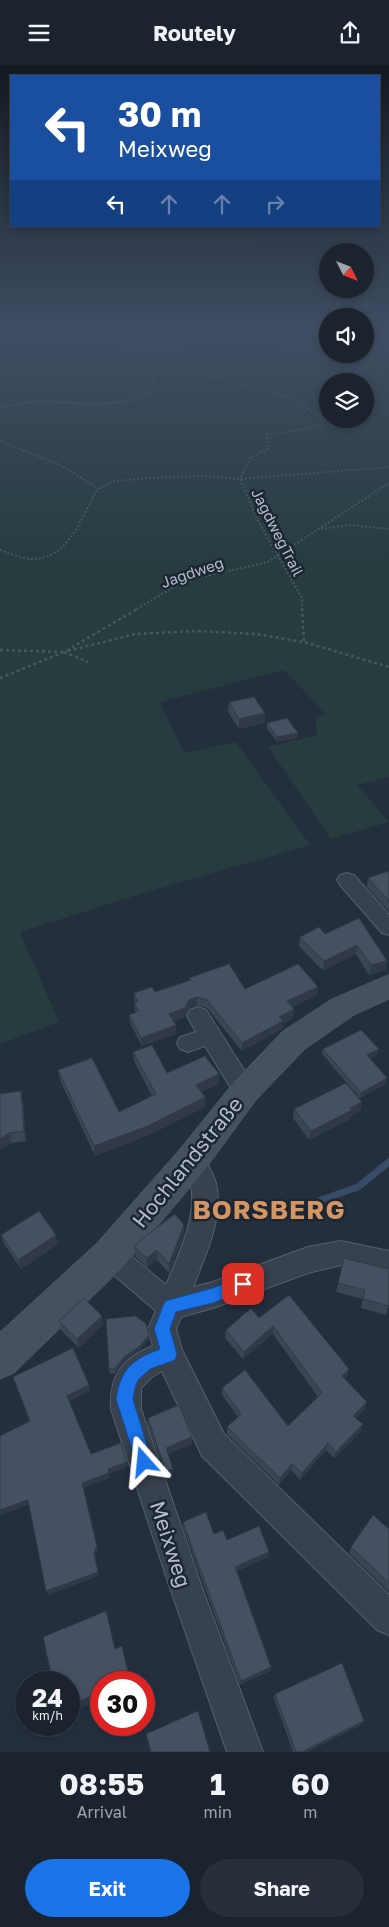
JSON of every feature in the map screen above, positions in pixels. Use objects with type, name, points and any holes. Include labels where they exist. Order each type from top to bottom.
[{"type":"street","points":[[348,880],[389,928]]},
{"type":"street","name":"Hochlandstraße","points":[[0,1359],[110,1255],[192,1160],[245,1091],[294,1040],[343,1007],[389,986]]},
{"type":"street","points":[[198,1016],[245,1091]]},
{"type":"street","points":[[188,1043],[210,1036]]},
{"type":"street","points":[[192,1160],[202,1182],[206,1205],[193,1253],[162,1329],[169,1354],[213,1445],[389,1618]]},
{"type":"street","points":[[171,1306],[213,1295],[308,1260],[341,1253],[389,1264]]},
{"type":"street","points":[[110,1255],[171,1306]]},
{"type":"street","name":"Meixweg","points":[[169,1354],[144,1363],[132,1374],[126,1387],[126,1409],[185,1585],[245,1752]]},
{"type":"path","name":"JagdwegTrail","points":[[304,641],[302,598],[257,519],[240,479],[250,457],[269,448],[266,435],[310,427],[324,420],[307,409]]},
{"type":"path","points":[[0,441],[62,466],[100,489]]},
{"type":"path","points":[[0,550],[30,559],[57,553],[68,544],[94,495],[112,482],[144,478],[203,476],[240,479],[389,467]]},
{"type":"path","name":"Jagdweg","points":[[0,678],[64,652],[172,588],[201,577],[268,562],[278,557],[389,483]]},
{"type":"path","points":[[318,529],[349,525],[389,529]]},
{"type":"path","points":[[0,650],[64,652],[135,634],[195,631],[256,634],[304,641],[389,667]]},
{"type":"path","points":[[64,652],[88,662]]},
{"type":"green space","points":[[0,409],[319,409],[319,428],[374,428],[374,409],[389,409],[389,777],[357,785],[389,822],[331,839],[268,747],[317,735],[315,718],[326,714],[284,670],[160,702],[184,753],[236,742],[310,845],[147,892],[20,932],[59,1022],[0,1044]]},
{"type":"building","points":[[254,697],[265,713],[239,719],[229,702]]},
{"type":"building","points":[[287,718],[298,733],[277,737],[267,723]]},
{"type":"building","points":[[389,871],[389,901],[368,878]]},
{"type":"building","points":[[359,918],[387,961],[371,965],[357,945],[324,961],[300,937],[319,927],[325,934]]},
{"type":"building","points":[[229,964],[245,989],[298,964],[318,987],[287,1001],[294,1009],[279,1017],[283,1021],[242,1043],[207,1000],[197,997],[189,1000],[185,1008],[169,1014],[176,1025],[141,1038],[129,1015],[139,1011],[134,1003],[138,1002],[134,993],[152,987],[155,992],[191,980],[189,978]]},
{"type":"building","points":[[361,1030],[379,1049],[367,1055],[387,1078],[361,1093],[323,1049]]},
{"type":"building","points":[[152,1045],[167,1073],[205,1056],[219,1074],[196,1085],[205,1097],[148,1126],[94,1146],[58,1070],[92,1058],[119,1112],[156,1094],[133,1052]]},
{"type":"building","points":[[346,1083],[362,1102],[350,1108],[352,1110],[311,1131],[294,1109]]},
{"type":"building","points":[[21,1091],[24,1131],[9,1133],[0,1139],[0,1094]]},
{"type":"building","points":[[39,1211],[56,1235],[18,1260],[1,1235]]},
{"type":"building","points":[[175,1214],[184,1225],[169,1264],[157,1250],[147,1258],[134,1247],[139,1241]]},
{"type":"building","points":[[344,1258],[389,1269],[389,1306],[363,1299],[365,1290],[338,1283]]},
{"type":"building","points":[[289,1295],[349,1369],[342,1376],[367,1402],[353,1416],[363,1424],[336,1452],[328,1443],[302,1473],[292,1464],[280,1478],[227,1427],[241,1414],[222,1388],[245,1370],[288,1426],[322,1393],[273,1326],[244,1352],[226,1330],[251,1308],[259,1318]]},
{"type":"building","points":[[84,1298],[102,1316],[77,1339],[59,1321]]},
{"type":"building","points":[[136,1316],[146,1324],[149,1335],[140,1346],[124,1357],[115,1369],[109,1369],[106,1319]]},
{"type":"building","points":[[73,1348],[89,1385],[67,1396],[91,1454],[121,1443],[127,1462],[108,1469],[109,1473],[82,1483],[97,1546],[94,1553],[98,1572],[46,1591],[28,1500],[0,1510],[0,1436],[30,1421],[13,1377]]},
{"type":"building","points":[[179,1405],[192,1437],[166,1448],[173,1469],[166,1472],[148,1418]]},
{"type":"building","points":[[206,1512],[214,1534],[223,1530],[227,1540],[259,1526],[269,1552],[235,1567],[271,1667],[241,1681],[183,1522]]},
{"type":"building","points":[[373,1515],[389,1529],[389,1583],[351,1547]]},
{"type":"building","points":[[106,1611],[115,1649],[122,1646],[128,1671],[90,1671],[90,1697],[80,1701],[80,1671],[50,1671],[43,1637]]},
{"type":"building","points":[[342,1663],[364,1721],[302,1752],[296,1752],[275,1694]]},
{"type":"building","points":[[198,1711],[210,1752],[151,1752],[147,1736],[155,1736],[155,1730]]},
{"type":"waterway","points":[[321,1200],[358,1187],[389,1162]]},
{"type":"district","name":"BORSBERG","points":[[269,1209]]},
{"type":"route","points":[[144,1462],[126,1409],[126,1387],[132,1374],[144,1363],[169,1354],[162,1329],[171,1306],[213,1295],[243,1284]]}]
